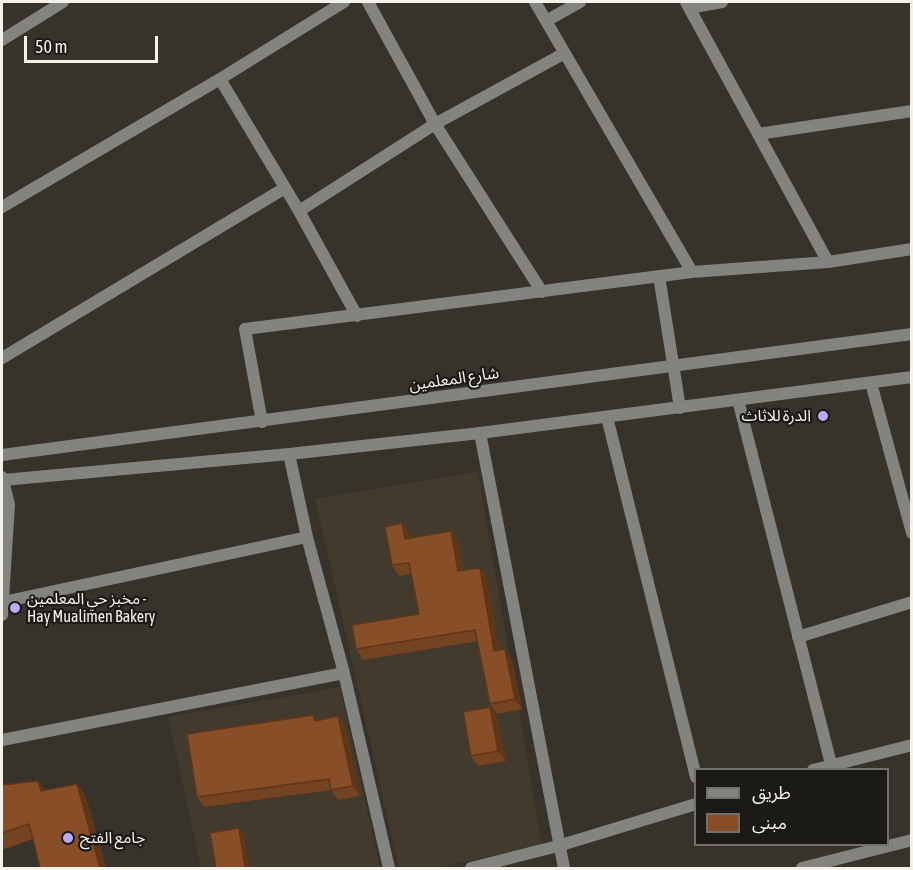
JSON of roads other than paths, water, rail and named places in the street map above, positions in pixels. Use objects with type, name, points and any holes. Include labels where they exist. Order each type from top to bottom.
[{"type":"street","points":[[2,40],[63,2]]},
{"type":"street","points":[[2,207],[220,79],[344,2]]},
{"type":"street","points":[[368,2],[435,124],[542,292]]},
{"type":"street","points":[[535,2],[563,54],[692,272]]},
{"type":"street","points":[[546,21],[580,2]]},
{"type":"street","points":[[722,2],[688,5],[828,262]]},
{"type":"street","points":[[299,211],[435,124],[563,54]]},
{"type":"street","points":[[220,79],[299,211],[357,316]]},
{"type":"street","points":[[758,134],[912,111]]},
{"type":"street","points":[[2,358],[285,188]]},
{"type":"street","points":[[262,422],[245,329],[692,272],[828,262],[912,249]]},
{"type":"street","points":[[659,276],[680,408]]},
{"type":"street","name":"شارع المعلمين","points":[[2,455],[912,334]]},
{"type":"street","points":[[307,537],[2,609],[5,504],[2,479],[289,454],[480,433],[912,377]]},
{"type":"street","points":[[871,383],[912,533]]},
{"type":"street","points":[[738,400],[831,764]]},
{"type":"street","points":[[608,417],[694,769]]},
{"type":"street","points":[[480,433],[564,868]]},
{"type":"street","points":[[289,454],[307,537],[344,673],[389,868]]},
{"type":"street","points":[[798,637],[912,602]]},
{"type":"street","points":[[2,741],[344,673]]},
{"type":"street","points":[[819,768],[912,745]]},
{"type":"street","points":[[471,868],[558,846],[694,805]]},
{"type":"street","points":[[889,846],[912,840]]},
{"type":"street","points":[[802,868],[888,846]]},
{"type":"place","name":"الدرة للاثاث","points":[[823,416]]},
{"type":"place","name":"مخبز حي المعلمين - Hay Mualimen Bakery","points":[[15,608]]},
{"type":"place","name":"جامع الفتح","points":[[68,838]]}]
